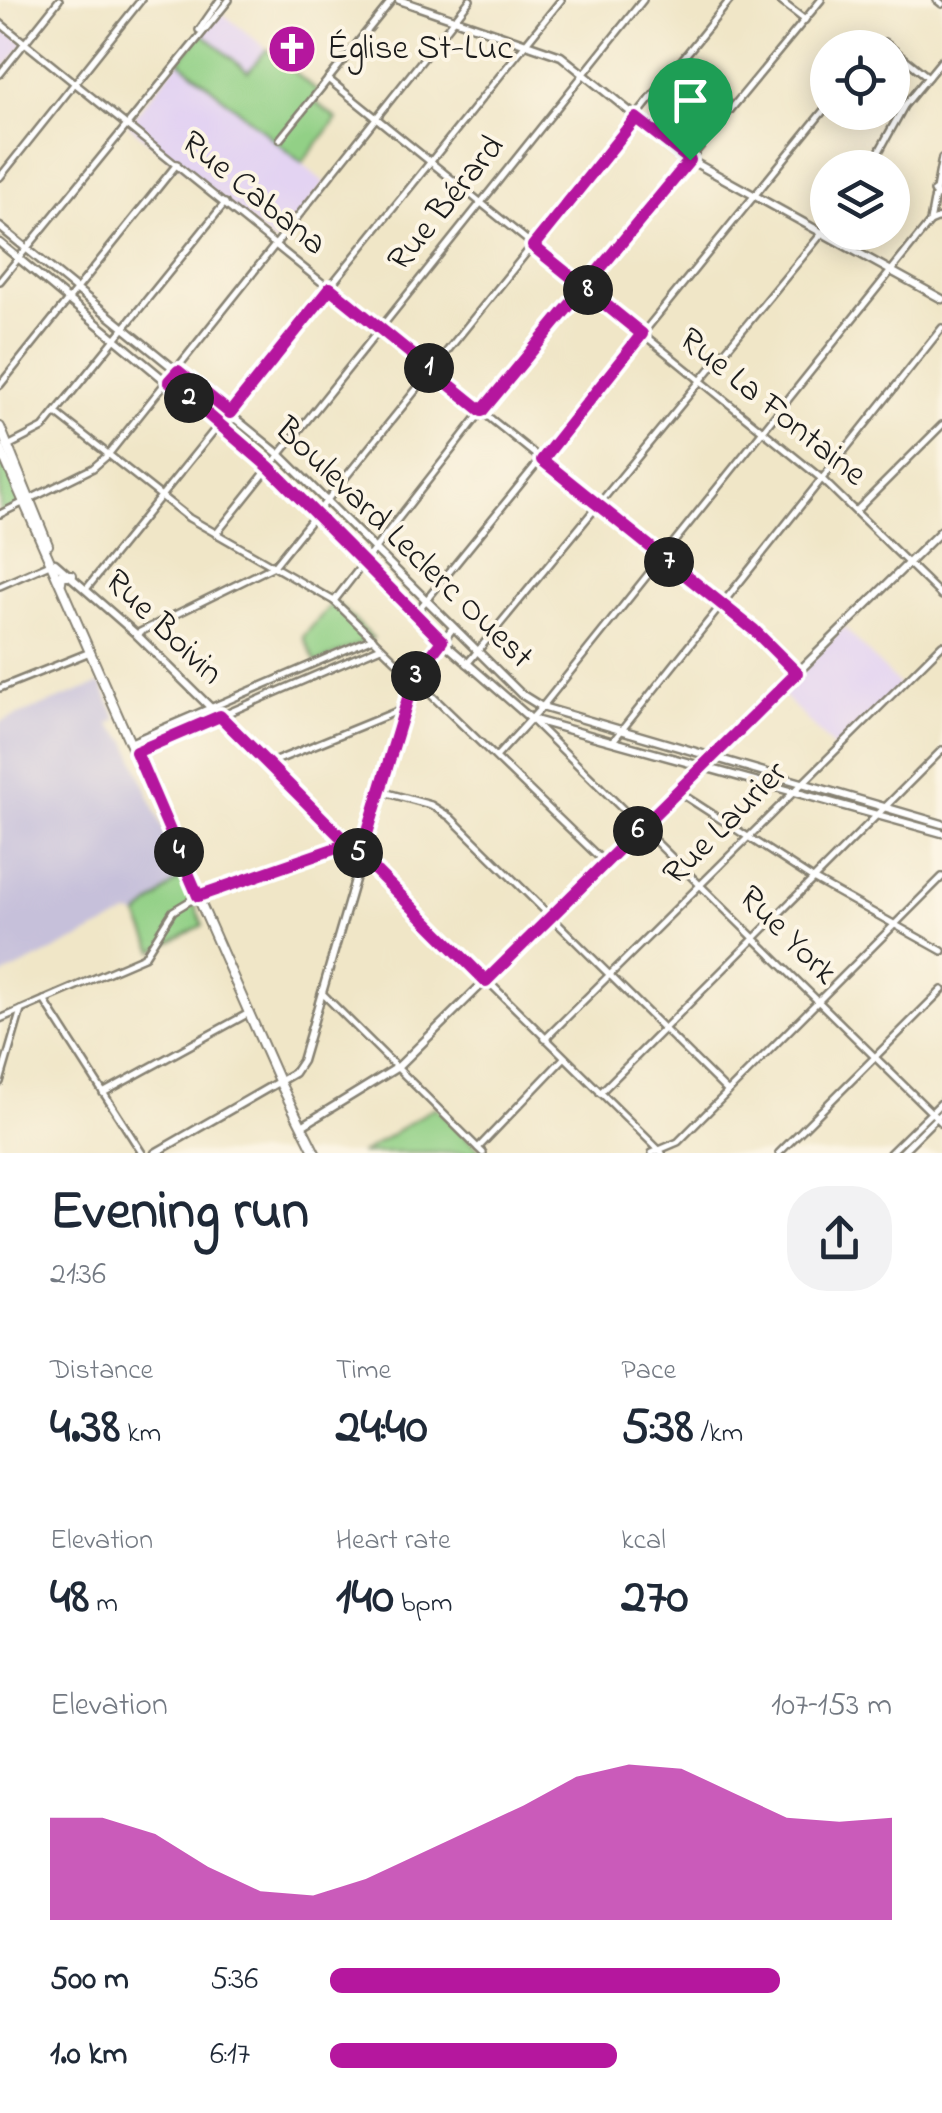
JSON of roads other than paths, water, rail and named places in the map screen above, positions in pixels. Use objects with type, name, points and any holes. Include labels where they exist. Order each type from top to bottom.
[{"type":"main road","points":[[0,427],[3,448],[130,742],[279,1081],[316,1153]]},
{"type":"main road","points":[[61,582],[62,576],[72,575]]},
{"type":"street","points":[[0,74],[60,0]]},
{"type":"street","points":[[0,176],[141,0]]},
{"type":"street","points":[[189,45],[220,0]]},
{"type":"street","points":[[0,281],[229,0]]},
{"type":"street","points":[[280,139],[396,0],[561,56],[690,160],[754,197],[810,222]]},
{"type":"street","points":[[0,514],[93,468],[108,455],[470,0]]},
{"type":"street","points":[[87,588],[561,0]]},
{"type":"street","name":"Rue Bérard","points":[[216,534],[642,0]]},
{"type":"street","points":[[136,634],[274,566],[730,0]]},
{"type":"street","points":[[779,0],[805,20]]},
{"type":"street","points":[[334,601],[482,411],[821,0]]},
{"type":"street","name":"Rue Cabana","points":[[0,23],[659,554],[797,673]]},
{"type":"street","points":[[878,150],[887,132],[942,60]]},
{"type":"street","points":[[910,63],[928,77]]},
{"type":"street","name":"Rue La Fontaine","points":[[328,79],[822,479],[942,596]]},
{"type":"street","points":[[415,614],[810,127]]},
{"type":"street","points":[[930,222],[942,158]]},
{"type":"street","points":[[0,385],[176,164]]},
{"type":"street","points":[[934,190],[942,199]]},
{"type":"street","points":[[3,448],[43,428],[225,203]]},
{"type":"street","points":[[496,757],[542,706],[659,554],[930,222],[942,217]]},
{"type":"street","name":"Boulevard Leclerc Ouest","points":[[0,227],[280,455],[521,694],[542,706],[942,824]]},
{"type":"street","name":"Boulevard Leclerc Ouest","points":[[0,243],[269,467],[442,641],[531,719],[942,833]]},
{"type":"street","points":[[467,665],[810,247]]},
{"type":"street","points":[[859,250],[942,300]]},
{"type":"street","points":[[613,741],[942,328]]},
{"type":"street","points":[[56,413],[216,534],[334,601],[605,863]]},
{"type":"street","points":[[857,510],[942,425]]},
{"type":"street","points":[[302,1126],[398,1068],[942,530]]},
{"type":"street","points":[[0,586],[53,563]]},
{"type":"street","name":"Rue Boivin","points":[[53,563],[72,575],[136,634],[657,1152]]},
{"type":"street","points":[[155,1153],[294,1073],[302,1061],[414,678],[452,629]]},
{"type":"street","points":[[130,742],[373,638]]},
{"type":"street","name":"Rue Laurier","points":[[545,1039],[942,645]]},
{"type":"street","points":[[136,752],[382,647]]},
{"type":"street","points":[[0,688],[91,652]]},
{"type":"street","points":[[324,659],[328,670]]},
{"type":"street","points":[[294,672],[298,682]]},
{"type":"street","points":[[255,688],[260,699]]},
{"type":"street","points":[[268,764],[405,708]]},
{"type":"street","name":"Rue York","points":[[531,719],[938,1117]]},
{"type":"street","points":[[167,726],[172,737]]},
{"type":"street","points":[[554,741],[554,731],[562,728]]},
{"type":"street","points":[[600,1093],[942,750]]},
{"type":"street","points":[[380,792],[441,810],[728,1092]]},
{"type":"street","points":[[678,792],[813,879],[942,952]]},
{"type":"street","points":[[0,1019],[144,957],[173,911],[198,896],[367,834]]},
{"type":"street","points":[[657,1152],[678,1142],[942,878]]},
{"type":"street","points":[[779,1153],[942,990]]},
{"type":"street","points":[[322,993],[481,1150],[564,1058]]},
{"type":"street","points":[[44,1000],[142,1153]]},
{"type":"street","points":[[0,1082],[22,1010]]},
{"type":"street","points":[[103,1093],[249,1013]]},
{"type":"street","points":[[901,1153],[938,1117],[942,1102]]},
{"type":"street","points":[[890,1153],[938,1117]]},
{"type":"place","name":"Église St-Luc","points":[[292,49]]}]
